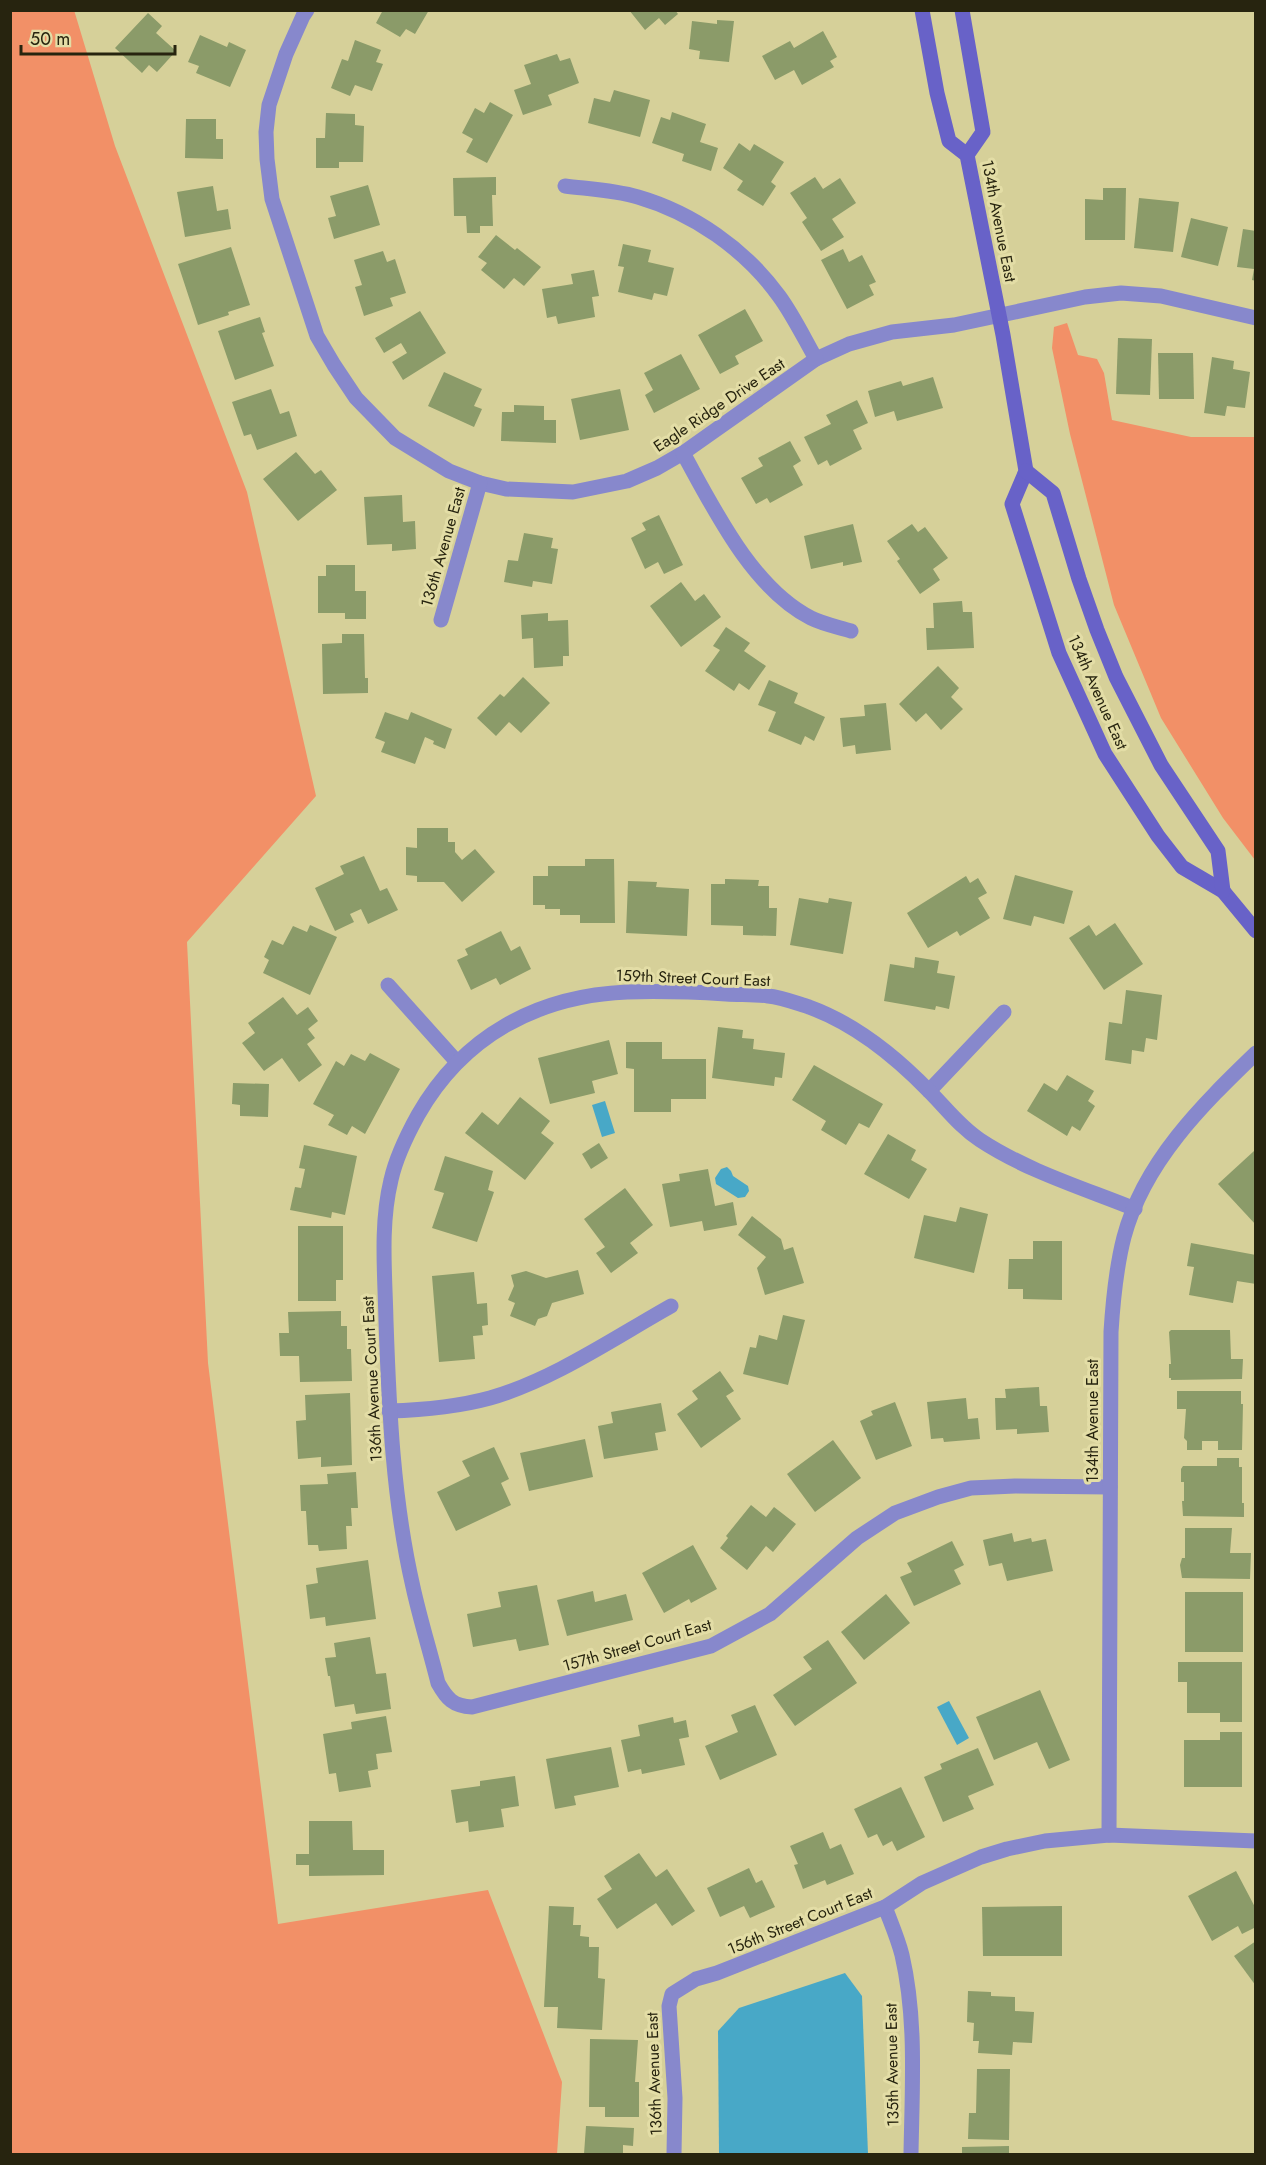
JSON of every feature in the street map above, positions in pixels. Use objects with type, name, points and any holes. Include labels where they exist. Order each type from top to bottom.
[{"type":"street","name":"134th Avenue East","points":[[922,10],[937,93],[949,141],[968,155],[999,315],[1026,471],[1012,504],[1059,653],[1105,754],[1158,836],[1182,867],[1223,891],[1256,931]]},
{"type":"street","name":"134th Avenue East","points":[[962,10],[983,132],[968,155]]},
{"type":"street","name":"Eagle Ridge Drive East","points":[[301,12],[269,105],[266,132],[267,159],[272,199],[317,336],[356,398],[395,438],[449,471],[480,483],[506,489],[573,492],[627,481],[657,468],[682,453],[816,359],[849,344],[892,332],[954,325],[1085,297],[1121,293],[1161,296],[1256,318]]},
{"type":"street","points":[[565,186],[637,197],[678,212],[719,236],[754,267],[779,296],[816,359]]},
{"type":"street","points":[[682,453],[741,552],[769,587],[811,618],[850,631]]},
{"type":"street","name":"134th Avenue East","points":[[1026,471],[1053,493],[1079,579],[1116,677],[1161,765],[1218,851],[1223,891]]},
{"type":"street","name":"136th Avenue East","points":[[441,620],[480,483]]},
{"type":"street","points":[[388,985],[457,1062]]},
{"type":"street","name":"159th Street Court East","points":[[457,1062],[489,1034],[531,1012],[572,999],[604,993],[638,992],[771,996],[843,1021],[871,1040],[930,1091],[953,1117],[978,1139],[1005,1155],[1135,1209]]},
{"type":"street","points":[[930,1091],[1004,1012]]},
{"type":"street","name":"134th Avenue East","points":[[1109,1835],[1111,1332],[1114,1286],[1124,1236],[1152,1173],[1199,1108],[1256,1053]]},
{"type":"street","name":"136th Avenue Court East","points":[[453,1704],[445,1696],[438,1683],[413,1588],[395,1474],[389,1411],[384,1242],[391,1180],[406,1136],[430,1095],[457,1062]]},
{"type":"street","points":[[389,1411],[446,1407],[489,1398],[522,1386],[561,1368],[671,1306]]},
{"type":"street","name":"157th Street Court East","points":[[453,1704],[472,1707],[711,1646],[770,1614],[857,1538],[895,1513],[938,1497],[971,1488],[1110,1487]]},
{"type":"street","name":"156th Street Court East","points":[[672,1994],[696,1979],[717,1973],[885,1907],[922,1882],[981,1857],[1045,1841],[1109,1835],[1256,1841]]},
{"type":"street","name":"135th Avenue East","points":[[885,1907],[902,1956],[908,1991],[912,2048],[911,2154]]},
{"type":"street","name":"136th Avenue East","points":[[672,1994],[669,2006],[675,2098],[674,2154]]},
{"type":"shaded area","points":[[74,10],[115,146],[247,492],[316,796],[187,942],[208,1363],[278,1924],[488,1890],[562,2082],[557,2154],[11,2154],[10,11]]},
{"type":"shaded area","points":[[1067,323],[1078,355],[1097,359],[1104,373],[1112,420],[1191,437],[1255,437],[1255,860],[1223,818],[1161,718],[1114,605],[1070,434],[1052,348],[1054,327]]},
{"type":"water","points":[[605,1101],[615,1133],[602,1137],[592,1105]]},
{"type":"water","points":[[727,1167],[733,1176],[748,1186],[749,1191],[745,1197],[738,1198],[716,1184],[715,1178],[721,1169]]},
{"type":"water","points":[[949,1701],[969,1738],[957,1745],[937,1707]]},
{"type":"water","points":[[845,1973],[862,1996],[868,2154],[719,2154],[718,2031],[739,2008]]},
{"type":"building","points":[[383,10],[429,10],[415,34],[406,29],[400,37],[376,23]]},
{"type":"building","points":[[629,10],[675,10],[678,14],[665,25],[659,18],[645,30]]},
{"type":"building","points":[[148,13],[162,26],[156,33],[176,51],[157,72],[149,65],[142,73],[115,48]]},
{"type":"building","points":[[717,20],[734,21],[729,62],[699,59],[700,51],[689,49],[692,21],[717,24]]},
{"type":"building","points":[[823,31],[837,57],[830,61],[834,67],[802,85],[794,70],[775,80],[762,56],[790,41],[794,48]]},
{"type":"building","points":[[200,35],[227,47],[229,42],[246,50],[230,87],[196,73],[199,66],[188,62]]},
{"type":"building","points":[[355,40],[381,50],[376,62],[383,64],[372,91],[355,85],[350,96],[331,88],[342,59],[348,61]]},
{"type":"building","points":[[557,54],[560,61],[570,58],[579,83],[548,95],[552,105],[523,115],[514,90],[531,84],[524,65]]},
{"type":"building","points":[[614,90],[650,100],[640,137],[588,123],[594,98],[610,102]]},
{"type":"building","points":[[490,102],[513,115],[487,163],[466,152],[473,139],[462,133],[475,108],[484,113]]},
{"type":"building","points":[[672,112],[706,124],[700,142],[718,148],[711,171],[682,161],[684,154],[652,143],[661,117],[670,120]]},
{"type":"building","points":[[326,113],[355,114],[355,125],[364,126],[363,162],[339,162],[339,168],[316,168],[316,138],[325,138]]},
{"type":"building","points":[[186,119],[216,119],[216,139],[223,139],[223,159],[185,158]]},
{"type":"building","points":[[739,143],[750,151],[754,144],[784,162],[771,182],[776,186],[763,206],[737,190],[743,181],[723,168]]},
{"type":"building","points":[[496,177],[496,195],[492,195],[493,226],[480,226],[480,233],[467,233],[466,216],[454,216],[453,178]]},
{"type":"building","points":[[815,177],[823,189],[840,178],[856,203],[832,219],[844,237],[821,251],[802,222],[807,218],[790,193]]},
{"type":"building","points":[[368,185],[380,225],[334,239],[328,218],[336,216],[330,196]]},
{"type":"building","points":[[213,186],[217,211],[228,209],[231,229],[185,237],[177,192]]},
{"type":"building","points":[[1103,188],[1126,188],[1125,240],[1085,240],[1085,199],[1103,200]]},
{"type":"building","points":[[1139,198],[1179,202],[1173,252],[1134,248]]},
{"type":"building","points":[[1191,218],[1228,227],[1218,266],[1181,257]]},
{"type":"building","points":[[1243,229],[1256,231],[1256,281],[1252,280],[1254,269],[1237,267]]},
{"type":"building","points":[[496,235],[541,267],[524,286],[514,278],[504,289],[481,270],[487,263],[478,257]]},
{"type":"building","points":[[623,244],[651,250],[648,262],[674,268],[667,296],[654,293],[652,300],[618,292],[624,267],[618,266]]},
{"type":"building","points":[[231,247],[250,305],[198,325],[178,264]]},
{"type":"building","points":[[843,249],[849,262],[862,255],[876,282],[869,285],[874,295],[847,309],[821,260]]},
{"type":"building","points":[[383,251],[387,262],[395,259],[406,293],[390,298],[393,306],[364,316],[355,287],[362,285],[354,260]]},
{"type":"building","points":[[594,270],[599,296],[592,297],[595,317],[558,324],[556,316],[547,318],[542,289],[573,284],[571,274]]},
{"type":"building","points":[[745,309],[763,341],[735,356],[739,364],[720,374],[698,335]]},
{"type":"building","points":[[420,311],[446,353],[403,380],[392,362],[407,353],[401,343],[384,353],[375,338]]},
{"type":"building","points":[[260,317],[265,332],[262,333],[274,366],[235,380],[218,331]]},
{"type":"building","points":[[1118,338],[1152,339],[1150,395],[1116,394]]},
{"type":"building","points":[[1158,353],[1193,353],[1194,399],[1159,399]]},
{"type":"building","points":[[681,354],[700,389],[654,413],[645,395],[653,390],[644,373]]},
{"type":"building","points":[[1212,357],[1234,361],[1233,369],[1250,372],[1245,408],[1227,406],[1225,416],[1204,413]]},
{"type":"building","points":[[444,372],[482,389],[474,406],[482,409],[474,427],[428,406]]},
{"type":"building","points":[[933,377],[943,408],[897,421],[894,411],[875,417],[868,391],[901,381],[903,386]]},
{"type":"building","points":[[271,389],[280,414],[289,411],[297,436],[257,450],[251,434],[244,436],[232,402]]},
{"type":"building","points":[[620,389],[629,430],[580,440],[571,399]]},
{"type":"building","points":[[857,400],[868,423],[853,430],[862,449],[830,466],[827,460],[818,465],[804,437],[831,424],[826,415]]},
{"type":"building","points":[[514,405],[544,406],[544,420],[556,420],[556,443],[501,441],[502,412],[514,412]]},
{"type":"building","points":[[790,441],[801,461],[793,466],[803,485],[770,503],[767,498],[756,504],[741,478],[763,466],[758,458]]},
{"type":"building","points":[[296,452],[315,474],[321,470],[337,490],[298,521],[263,479]]},
{"type":"building","points":[[402,495],[403,522],[415,521],[416,549],[392,551],[392,544],[367,545],[364,497]]},
{"type":"building","points":[[659,515],[683,565],[664,574],[658,562],[645,569],[631,538],[646,530],[642,523]]},
{"type":"building","points":[[853,524],[862,562],[843,566],[843,562],[811,569],[804,536]]},
{"type":"building","points":[[912,524],[918,532],[925,527],[948,558],[933,569],[940,580],[920,594],[897,561],[900,559],[887,541]]},
{"type":"building","points":[[524,533],[553,538],[551,548],[558,549],[552,584],[533,581],[532,587],[504,582],[508,560],[518,561]]},
{"type":"building","points":[[326,565],[355,565],[355,591],[366,591],[366,619],[345,619],[345,613],[318,613],[318,576],[326,576]]},
{"type":"building","points":[[681,582],[695,601],[704,594],[721,617],[681,647],[650,606]]},
{"type":"building","points":[[962,601],[963,612],[972,612],[974,648],[927,650],[926,628],[934,628],[933,603]]},
{"type":"building","points":[[548,613],[548,621],[568,620],[569,656],[563,656],[563,666],[534,668],[533,638],[522,639],[521,615]]},
{"type":"building","points":[[726,627],[750,643],[744,651],[766,666],[749,690],[739,683],[734,691],[705,671],[720,650],[713,646]]},
{"type":"building","points":[[342,634],[364,634],[365,678],[368,678],[368,693],[323,694],[322,644],[342,643]]},
{"type":"building","points":[[938,666],[959,688],[951,697],[963,709],[941,730],[926,713],[916,722],[899,704]]},
{"type":"building","points":[[523,677],[550,703],[521,733],[509,722],[496,736],[477,718],[500,694],[504,697]]},
{"type":"building","points":[[769,680],[798,693],[794,703],[825,717],[814,741],[805,736],[801,745],[768,731],[776,712],[758,705]]},
{"type":"building","points":[[886,703],[891,750],[856,754],[855,745],[843,747],[840,718],[865,716],[864,705]]},
{"type":"building","points":[[385,712],[408,720],[411,712],[452,729],[445,749],[433,744],[434,741],[425,737],[415,764],[381,752],[385,742],[375,738]]},
{"type":"building","points":[[417,828],[448,828],[448,842],[455,842],[455,852],[462,860],[475,849],[495,872],[462,902],[444,882],[417,882],[417,876],[406,875],[406,847],[417,848]]},
{"type":"building","points":[[364,856],[380,891],[387,888],[398,910],[368,924],[361,909],[350,914],[354,922],[335,931],[315,888],[344,874],[340,866]]},
{"type":"building","points":[[585,859],[614,859],[615,923],[580,923],[580,915],[560,915],[560,909],[545,909],[545,905],[533,905],[533,876],[548,876],[548,866],[585,866]]},
{"type":"building","points":[[1015,875],[1073,891],[1064,924],[1034,916],[1031,926],[1003,919]]},
{"type":"building","points":[[966,876],[970,883],[978,878],[987,893],[978,898],[990,918],[960,936],[957,931],[928,948],[907,913]]},
{"type":"building","points":[[725,879],[759,880],[758,886],[769,886],[769,908],[777,908],[776,936],[743,935],[743,926],[711,925],[711,884],[725,884]]},
{"type":"building","points":[[628,881],[657,882],[656,887],[689,889],[687,936],[626,933]]},
{"type":"building","points":[[799,898],[828,903],[829,898],[852,902],[843,954],[790,945]]},
{"type":"building","points":[[1115,923],[1143,964],[1104,990],[1069,938],[1089,925],[1096,936]]},
{"type":"building","points":[[310,925],[337,937],[310,995],[263,973],[269,960],[264,957],[272,940],[283,945],[293,926],[307,932]]},
{"type":"building","points":[[501,931],[511,951],[520,946],[531,969],[500,985],[496,978],[471,990],[457,960],[468,955],[465,949]]},
{"type":"building","points":[[915,957],[939,961],[937,973],[955,976],[949,1009],[936,1006],[935,1010],[884,1001],[890,964],[914,968]]},
{"type":"building","points":[[1126,990],[1162,995],[1157,1040],[1146,1038],[1144,1052],[1132,1050],[1131,1064],[1105,1060],[1109,1022],[1122,1024]]},
{"type":"building","points":[[283,997],[297,1015],[308,1007],[318,1021],[308,1029],[315,1038],[307,1044],[322,1065],[299,1082],[282,1058],[264,1071],[242,1043],[255,1033],[248,1023]]},
{"type":"building","points":[[718,1027],[743,1030],[742,1038],[754,1039],[753,1049],[785,1053],[782,1078],[775,1077],[774,1086],[712,1078]]},
{"type":"building","points":[[609,1040],[618,1074],[592,1081],[595,1093],[550,1104],[538,1058]]},
{"type":"building","points":[[626,1042],[662,1042],[662,1059],[706,1059],[706,1099],[671,1099],[671,1112],[634,1112],[634,1069],[626,1068]]},
{"type":"building","points":[[370,1053],[400,1069],[365,1134],[352,1126],[347,1135],[328,1125],[334,1115],[313,1104],[336,1061],[344,1066],[351,1054],[365,1061]]},
{"type":"building","points":[[814,1065],[883,1104],[869,1128],[859,1123],[846,1145],[821,1130],[826,1121],[792,1100]]},
{"type":"building","points":[[1067,1075],[1094,1091],[1088,1101],[1095,1106],[1080,1131],[1072,1126],[1067,1136],[1027,1111],[1044,1083],[1057,1091]]},
{"type":"building","points":[[233,1083],[269,1084],[268,1117],[240,1116],[240,1105],[232,1104]]},
{"type":"building","points":[[520,1097],[550,1121],[541,1133],[554,1143],[525,1180],[465,1133],[482,1112],[498,1125]]},
{"type":"building","points":[[888,1134],[916,1150],[911,1160],[927,1169],[909,1199],[864,1174]]},
{"type":"building","points":[[599,1143],[608,1158],[591,1169],[582,1154]]},
{"type":"building","points":[[304,1145],[357,1156],[345,1215],[332,1212],[331,1218],[290,1210],[295,1187],[301,1188],[305,1169],[299,1168]]},
{"type":"building","points":[[1254,1151],[1256,1153],[1256,1225],[1218,1184]]},
{"type":"building","points":[[445,1156],[493,1171],[488,1190],[494,1192],[477,1242],[432,1228],[444,1193],[434,1190]]},
{"type":"building","points":[[708,1169],[715,1206],[733,1202],[737,1225],[704,1231],[702,1221],[670,1227],[662,1184],[680,1181],[679,1174]]},
{"type":"building","points":[[625,1188],[653,1225],[630,1243],[638,1253],[611,1273],[596,1253],[605,1247],[584,1219]]},
{"type":"building","points":[[960,1207],[988,1214],[974,1273],[914,1258],[924,1215],[956,1222]]},
{"type":"building","points":[[752,1216],[781,1239],[784,1250],[793,1247],[804,1283],[765,1295],[757,1268],[766,1257],[738,1235]]},
{"type":"building","points":[[298,1226],[343,1226],[343,1280],[336,1280],[336,1301],[298,1301]]},
{"type":"building","points":[[1033,1241],[1062,1241],[1062,1300],[1023,1299],[1023,1289],[1008,1289],[1009,1259],[1033,1259]]},
{"type":"building","points":[[1191,1243],[1256,1255],[1256,1284],[1237,1281],[1233,1303],[1189,1295],[1194,1267],[1187,1266]]},
{"type":"building","points":[[578,1270],[584,1294],[552,1303],[547,1316],[538,1319],[535,1326],[510,1316],[515,1303],[508,1300],[514,1286],[511,1275],[526,1271],[546,1278]]},
{"type":"building","points":[[474,1272],[477,1304],[487,1303],[488,1325],[482,1326],[483,1335],[473,1336],[475,1359],[439,1362],[432,1276]]},
{"type":"building","points":[[341,1311],[341,1326],[347,1326],[347,1349],[351,1349],[352,1381],[300,1382],[299,1356],[280,1356],[279,1333],[289,1333],[288,1312]]},
{"type":"building","points":[[783,1315],[805,1320],[788,1385],[743,1374],[750,1347],[756,1348],[759,1335],[777,1340]]},
{"type":"building","points":[[1171,1330],[1230,1330],[1231,1359],[1243,1359],[1242,1379],[1171,1380],[1169,1378],[1169,1364],[1171,1364],[1169,1332]]},
{"type":"building","points":[[720,1371],[734,1391],[726,1396],[741,1419],[701,1448],[677,1414],[698,1399],[692,1391]]},
{"type":"building","points":[[1039,1387],[1040,1406],[1047,1406],[1049,1432],[1017,1434],[1017,1429],[996,1430],[995,1398],[1006,1398],[1005,1389]]},
{"type":"building","points":[[1177,1391],[1241,1391],[1242,1450],[1218,1450],[1218,1441],[1202,1441],[1202,1450],[1187,1450],[1187,1441],[1184,1438],[1186,1409],[1177,1409]]},
{"type":"building","points":[[350,1393],[352,1465],[321,1467],[321,1457],[298,1459],[296,1421],[306,1420],[305,1395]]},
{"type":"building","points":[[966,1398],[968,1419],[978,1418],[980,1439],[944,1442],[943,1438],[931,1439],[927,1402]]},
{"type":"building","points":[[895,1402],[912,1446],[876,1460],[860,1421],[873,1415],[871,1411]]},
{"type":"building","points":[[661,1403],[666,1431],[655,1433],[658,1450],[604,1459],[598,1426],[613,1423],[611,1412]]},
{"type":"building","points":[[585,1439],[593,1477],[529,1491],[520,1453]]},
{"type":"building","points":[[833,1440],[861,1478],[815,1512],[787,1474]]},
{"type":"building","points":[[494,1447],[509,1479],[501,1483],[511,1505],[456,1531],[437,1492],[470,1476],[462,1461]]},
{"type":"building","points":[[1217,1458],[1239,1458],[1239,1467],[1242,1467],[1244,1517],[1183,1516],[1184,1482],[1181,1482],[1181,1469],[1183,1466],[1217,1466]]},
{"type":"building","points":[[356,1472],[358,1508],[351,1508],[352,1526],[346,1526],[347,1549],[319,1551],[318,1545],[308,1545],[306,1511],[301,1511],[300,1485],[328,1484],[327,1474]]},
{"type":"building","points":[[751,1505],[766,1517],[774,1507],[796,1524],[773,1552],[766,1546],[747,1570],[720,1548],[728,1538],[726,1536]]},
{"type":"building","points":[[1185,1528],[1232,1528],[1230,1553],[1251,1553],[1250,1579],[1182,1578],[1180,1565],[1182,1558],[1185,1558]]},
{"type":"building","points":[[1012,1533],[1014,1542],[1031,1538],[1032,1542],[1046,1539],[1053,1571],[1007,1581],[1002,1563],[989,1566],[983,1540]]},
{"type":"building","points":[[952,1541],[964,1565],[954,1570],[961,1584],[914,1606],[900,1577],[912,1572],[907,1563]]},
{"type":"building","points":[[693,1545],[717,1589],[691,1603],[689,1599],[664,1613],[642,1573]]},
{"type":"building","points":[[368,1560],[376,1619],[326,1626],[325,1617],[310,1619],[306,1585],[318,1583],[316,1568]]},
{"type":"building","points":[[537,1585],[549,1645],[519,1651],[516,1639],[473,1647],[467,1614],[501,1607],[498,1592]]},
{"type":"building","points":[[593,1591],[595,1602],[626,1594],[633,1620],[567,1636],[557,1600]]},
{"type":"building","points":[[1185,1592],[1243,1592],[1243,1652],[1185,1652]]},
{"type":"building","points":[[886,1594],[910,1623],[864,1660],[841,1632]]},
{"type":"building","points":[[370,1637],[376,1674],[386,1673],[391,1709],[356,1714],[354,1704],[335,1707],[325,1658],[336,1657],[334,1643]]},
{"type":"building","points":[[828,1640],[857,1683],[795,1726],[773,1695],[812,1669],[803,1657]]},
{"type":"building","points":[[1178,1662],[1242,1662],[1242,1722],[1220,1722],[1220,1713],[1187,1713],[1187,1682],[1178,1682]]},
{"type":"building","points":[[1040,1690],[1070,1760],[1049,1769],[1037,1742],[994,1760],[976,1717]]},
{"type":"building","points":[[755,1705],[777,1755],[720,1780],[705,1746],[738,1732],[731,1715]]},
{"type":"building","points":[[386,1716],[392,1752],[376,1754],[378,1769],[368,1771],[371,1787],[339,1792],[336,1773],[329,1774],[323,1734],[352,1729],[351,1722]]},
{"type":"building","points":[[673,1717],[674,1723],[686,1720],[689,1737],[679,1739],[685,1765],[642,1774],[641,1769],[628,1772],[621,1740],[640,1736],[638,1725]]},
{"type":"building","points":[[1220,1732],[1242,1732],[1242,1787],[1184,1787],[1184,1740],[1220,1740]]},
{"type":"building","points":[[611,1747],[619,1787],[574,1796],[576,1805],[555,1809],[546,1759]]},
{"type":"building","points":[[978,1748],[994,1785],[968,1796],[974,1809],[943,1822],[924,1777],[942,1769],[940,1764]]},
{"type":"building","points":[[515,1776],[519,1806],[501,1809],[504,1827],[469,1832],[468,1821],[456,1823],[451,1790],[480,1786],[480,1781]]},
{"type":"building","points":[[901,1787],[925,1837],[897,1851],[892,1841],[883,1846],[877,1834],[868,1838],[854,1809]]},
{"type":"building","points":[[309,1821],[352,1821],[353,1850],[384,1850],[384,1875],[309,1876],[309,1865],[296,1865],[296,1854],[309,1854]]},
{"type":"building","points":[[823,1832],[830,1849],[841,1844],[854,1874],[827,1885],[825,1880],[803,1889],[794,1865],[798,1864],[790,1846]]},
{"type":"building","points":[[639,1853],[656,1877],[667,1869],[695,1911],[672,1926],[656,1903],[617,1929],[597,1899],[612,1889],[604,1876]]},
{"type":"building","points":[[749,1868],[756,1883],[762,1880],[775,1907],[750,1918],[744,1906],[720,1917],[707,1888]]},
{"type":"building","points":[[1236,1871],[1256,1909],[1256,1927],[1242,1934],[1238,1926],[1212,1941],[1188,1896]]},
{"type":"building","points":[[549,1906],[574,1907],[573,1925],[581,1925],[580,1936],[589,1937],[589,1947],[599,1947],[598,1978],[605,1979],[602,2030],[557,2028],[558,2007],[544,2007]]},
{"type":"building","points":[[1062,1906],[1062,1956],[983,1956],[982,1907]]},
{"type":"building","points":[[1256,1941],[1256,1986],[1234,1956]]},
{"type":"building","points":[[968,1991],[991,1992],[991,1996],[1015,1997],[1015,2011],[1034,2012],[1032,2043],[1013,2042],[1012,2055],[978,2053],[979,2041],[973,2041],[974,2023],[967,2022]]},
{"type":"building","points":[[590,2039],[638,2040],[635,2082],[639,2082],[639,2117],[605,2117],[605,2107],[589,2107]]},
{"type":"building","points":[[977,2069],[1010,2069],[1009,2140],[968,2139],[969,2113],[976,2113]]},
{"type":"building","points":[[586,2126],[634,2128],[633,2146],[623,2145],[623,2154],[584,2154]]},
{"type":"building","points":[[1009,2146],[1009,2154],[962,2154],[962,2147]]}]
